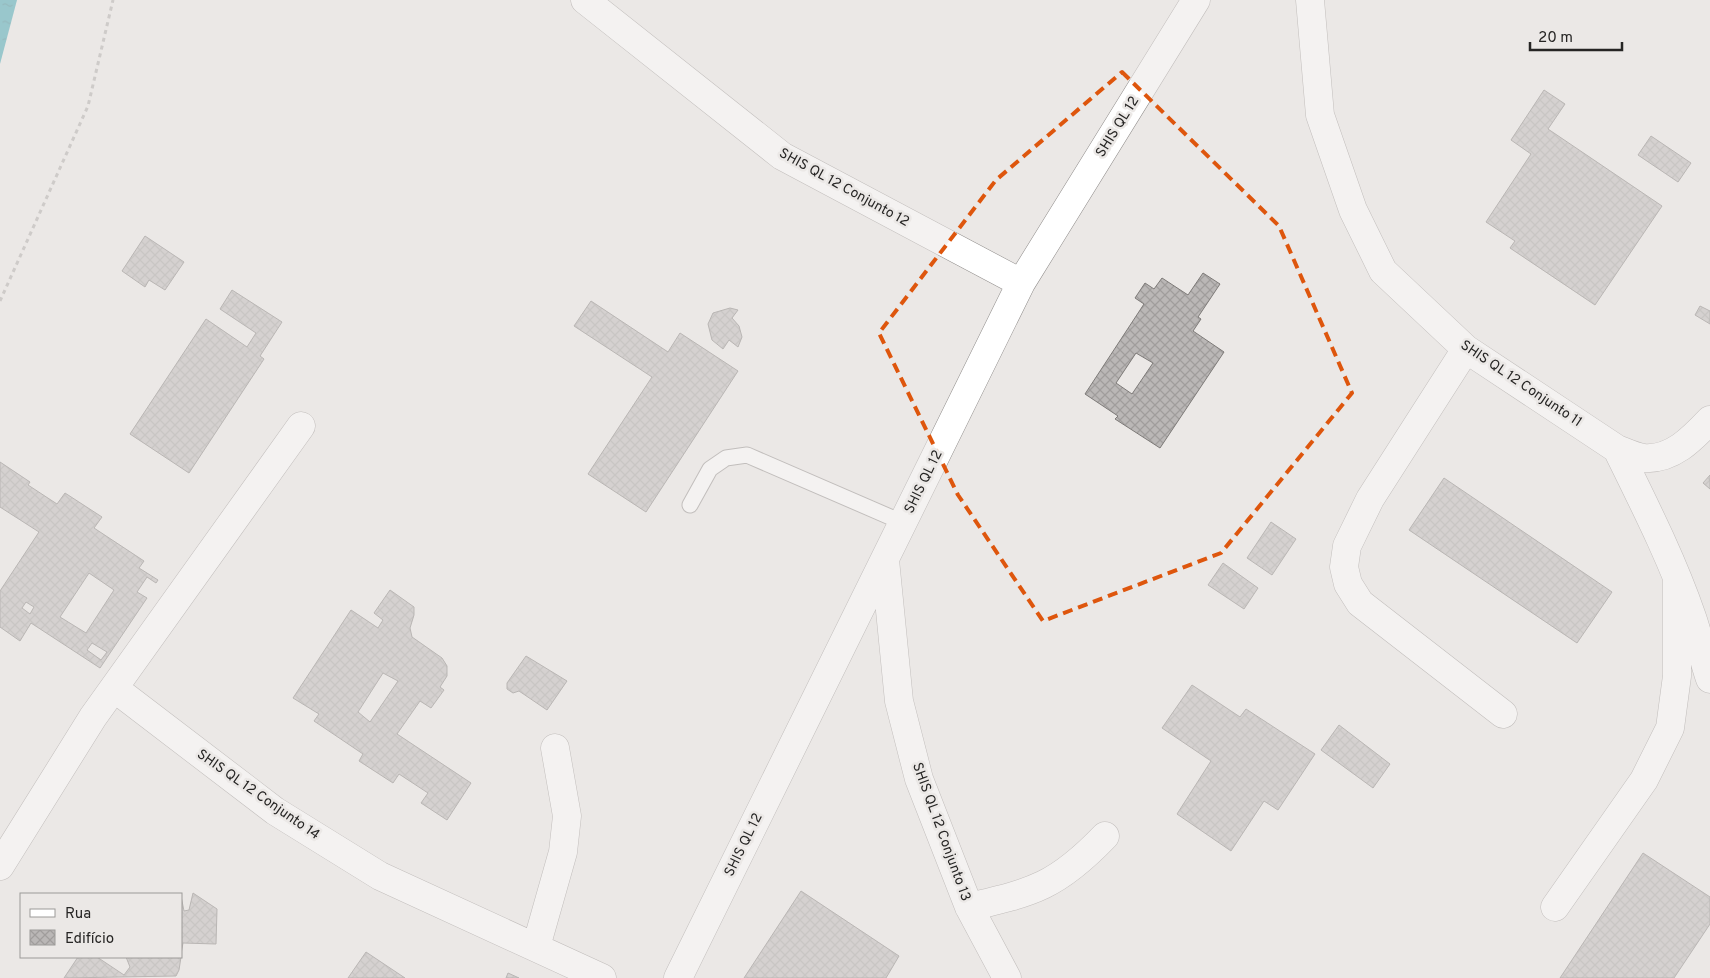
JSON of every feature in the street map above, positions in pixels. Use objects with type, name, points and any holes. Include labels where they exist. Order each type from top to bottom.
[{"type":"street","name":"SHIS QL 12","points":[[678,978],[1021,283],[1196,0]]},
{"type":"street","name":"SHIS QL 12 Conjunto 11","points":[[1310,0],[1320,115],[1353,210],[1383,271],[1466,349],[1617,449],[1642,458],[1660,457],[1686,445],[1710,420]]},
{"type":"street","name":"SHIS QL 12 Conjunto 12","points":[[598,4],[782,156],[1021,283]]},
{"type":"street","points":[[1466,349],[1370,499],[1347,546],[1344,567],[1348,584],[1360,603],[1503,714]]},
{"type":"street","points":[[0,866],[114,688],[300,426]]},
{"type":"street","points":[[1617,449],[1662,541],[1692,617],[1710,680]]},
{"type":"street","name":"SHIS QL 12 Conjunto 13","points":[[885,560],[899,701],[919,779],[969,907],[1007,978]]},
{"type":"street","points":[[1555,908],[1644,780],[1670,728],[1677,676],[1677,579]]},
{"type":"street","name":"SHIS QL 12 Conjunto 14","points":[[114,688],[275,811],[380,876],[602,978]]},
{"type":"street","points":[[536,948],[563,852],[566,816],[555,748]]},
{"type":"street","points":[[969,907],[1020,895],[1048,884],[1078,864],[1105,836]]},
{"type":"lane","points":[[690,505],[710,469],[726,458],[747,455],[904,522]]},
{"type":"path","points":[[0,301],[88,106],[113,0]]},
{"type":"highlighted area","points":[[1122,72],[1279,226],[1352,393],[1221,553],[1043,621],[958,495],[879,333],[996,180]]},
{"type":"water","points":[[0,0],[17,0],[0,64]]},
{"type":"building","points":[[1544,90],[1565,104],[1548,129],[1662,206],[1595,305],[1510,248],[1515,241],[1486,222],[1531,154],[1511,140]]},
{"type":"building","points":[[1651,136],[1691,163],[1678,182],[1638,155]]},
{"type":"building","points":[[145,236],[184,262],[165,290],[149,280],[145,287],[122,271]]},
{"type":"building","points":[[1203,273],[1220,284],[1198,317],[1201,319],[1193,331],[1224,352],[1160,448],[1115,419],[1118,416],[1085,394],[1144,304],[1135,298],[1145,283],[1154,289],[1162,278],[1188,295]],"holes":[[[1136,353],[1153,363],[1132,394],[1116,383]]]},
{"type":"building","points":[[232,290],[282,322],[260,356],[264,359],[189,473],[130,434],[206,319],[247,347],[256,333],[220,309]]},
{"type":"building","points":[[591,301],[668,352],[680,333],[738,371],[646,512],[588,474],[652,377],[574,326]]},
{"type":"building","points":[[1700,306],[1710,311],[1710,324],[1695,315]]},
{"type":"building","points":[[730,308],[738,310],[732,318],[739,326],[742,337],[738,347],[729,340],[723,349],[712,340],[708,324],[713,313]]},
{"type":"building","points":[[0,462],[30,482],[28,485],[57,504],[65,493],[102,517],[94,528],[144,561],[139,568],[158,580],[156,583],[147,577],[137,592],[147,598],[100,668],[31,623],[20,641],[0,627],[0,591],[39,532],[0,507]],"holes":[[[89,573],[114,590],[86,633],[60,617]],[[26,602],[34,607],[30,614],[22,608]],[[92,643],[107,652],[101,660],[87,650]]]},
{"type":"building","points":[[1710,475],[1710,489],[1703,483]]},
{"type":"building","points":[[1444,478],[1612,592],[1577,643],[1409,530]]},
{"type":"building","points":[[1271,522],[1296,539],[1272,575],[1247,558]]},
{"type":"building","points":[[1223,563],[1258,588],[1244,609],[1208,585]]},
{"type":"building","points":[[390,590],[414,607],[410,628],[412,637],[442,658],[447,666],[447,676],[440,687],[444,690],[431,708],[420,701],[397,734],[471,783],[447,820],[421,803],[428,793],[399,774],[393,783],[359,761],[363,754],[314,721],[319,714],[293,698],[351,610],[378,628],[383,620],[374,613]],"holes":[[[383,673],[398,681],[370,722],[358,712]]]},
{"type":"building","points":[[526,656],[567,681],[547,710],[519,691],[513,693],[507,689],[507,683]]},
{"type":"building","points":[[1192,685],[1240,717],[1246,709],[1315,754],[1278,810],[1264,801],[1231,851],[1177,814],[1211,761],[1162,728]]},
{"type":"building","points":[[1339,725],[1390,764],[1373,788],[1321,750]]},
{"type":"building","points":[[1643,853],[1710,897],[1710,924],[1674,978],[1560,978]]},
{"type":"building","points":[[801,891],[899,956],[886,978],[744,978]]},
{"type":"building","points":[[193,893],[217,909],[216,944],[183,943],[182,948],[182,901],[184,911],[189,910]]},
{"type":"building","points":[[366,952],[405,978],[348,978]]},
{"type":"building","points":[[77,958],[98,958],[124,975],[130,967],[126,958],[181,958],[176,976],[64,978]]},
{"type":"building","points":[[508,973],[519,978],[506,978]]}]
